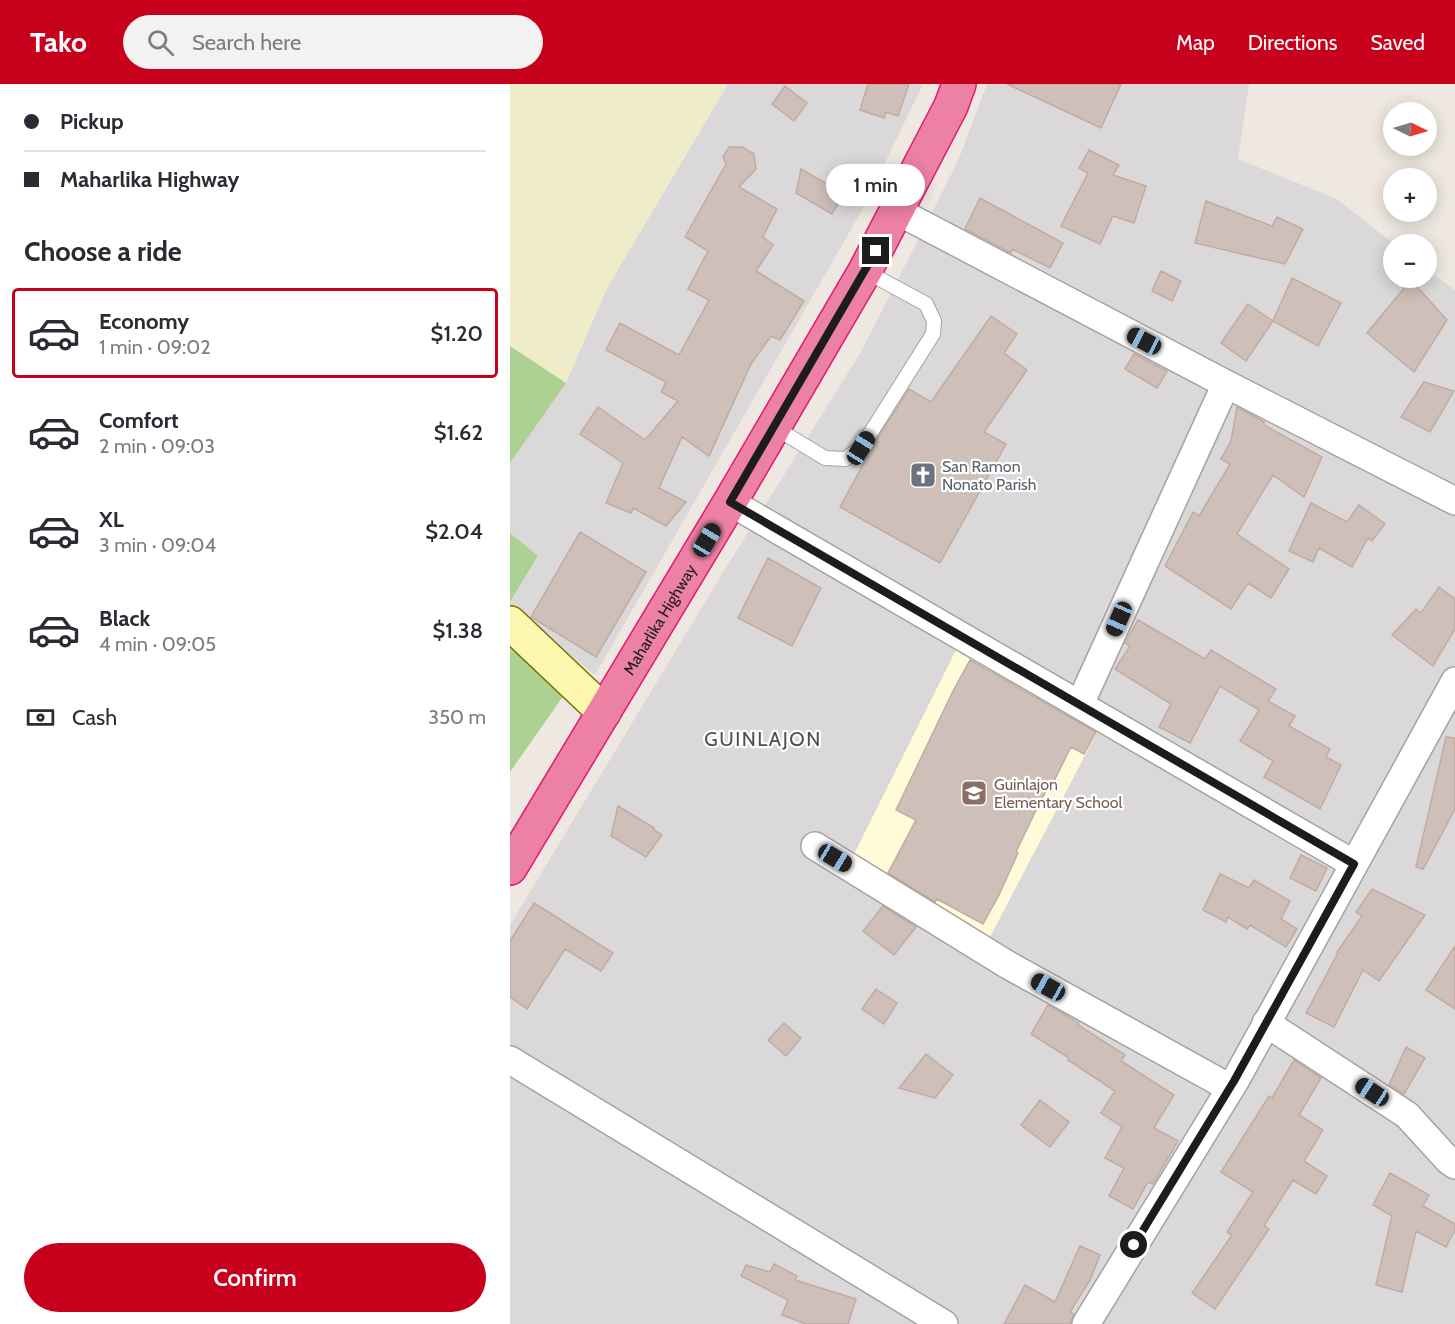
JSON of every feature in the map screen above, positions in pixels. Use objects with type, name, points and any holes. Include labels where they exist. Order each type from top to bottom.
[{"type":"highway","name":"Maharlika Highway","points":[[510,868],[730,502],[865,271],[951,106],[959,84]]},
{"type":"street","points":[[897,211],[1455,501]]},
{"type":"street","points":[[1080,704],[1226,384]]},
{"type":"street","points":[[730,502],[1354,864]]},
{"type":"street","points":[[510,623],[604,712]]},
{"type":"street","points":[[1086,1324],[1230,1088],[1455,681]]},
{"type":"street","points":[[815,846],[1008,965],[1230,1088]]},
{"type":"street","points":[[1266,1023],[1407,1115],[1455,1165]]},
{"type":"street","points":[[510,1060],[944,1324]]},
{"type":"lane","points":[[774,427],[825,458],[845,459],[861,448],[933,334],[934,321],[926,304],[865,271]]},
{"type":"shaded area","points":[[510,84],[728,84],[607,288],[566,383],[510,346]]},
{"type":"shaded area","points":[[728,84],[923,84],[861,212],[595,675],[510,608],[510,602],[538,557],[510,533],[510,463],[566,383],[607,288]]},
{"type":"shaded area","points":[[987,84],[1249,84],[1238,159],[1337,199],[1383,235],[1383,288],[1437,288],[1437,277],[1455,290],[1455,1324],[510,1324],[510,925],[719,579],[861,352],[958,161]]},
{"type":"shaded area","name":"Guinlajon Elementary School","points":[[959,644],[1101,725],[990,937],[850,862]]},
{"type":"green space","points":[[510,346],[566,383],[510,463]]},
{"type":"green space","points":[[510,533],[538,556],[510,602]]},
{"type":"green space","points":[[510,647],[564,695],[510,772]]},
{"type":"building","points":[[868,84],[909,84],[898,116],[886,112],[884,118],[860,110]]},
{"type":"building","points":[[1007,84],[1121,84],[1101,128]]},
{"type":"building","points":[[785,86],[807,103],[794,121],[772,104]]},
{"type":"building","points":[[729,147],[742,147],[754,154],[756,169],[739,187],[777,209],[763,237],[773,245],[756,271],[804,301],[780,340],[771,336],[751,364],[709,456],[682,437],[659,488],[686,502],[666,526],[633,508],[631,513],[606,503],[623,463],[580,434],[598,407],[645,440],[678,401],[661,392],[666,382],[606,350],[620,323],[679,355],[709,300],[688,289],[708,251],[685,237],[726,164],[723,157]]},
{"type":"building","points":[[1089,150],[1119,165],[1113,175],[1146,186],[1134,223],[1113,216],[1100,244],[1061,226],[1088,173],[1079,168]]},
{"type":"building","points":[[801,169],[844,194],[832,214],[796,193]]},
{"type":"building","points":[[980,198],[1063,243],[1050,268],[1012,249],[1011,253],[965,229]]},
{"type":"building","points":[[1206,201],[1272,226],[1277,217],[1303,229],[1285,264],[1195,243]]},
{"type":"building","points":[[1161,271],[1181,281],[1172,301],[1152,291]]},
{"type":"building","points":[[1292,278],[1341,303],[1318,346],[1273,321]]},
{"type":"building","points":[[1404,288],[1418,288],[1447,320],[1414,372],[1367,333]]},
{"type":"building","points":[[1248,304],[1273,321],[1246,361],[1221,343]]},
{"type":"building","name":"San Ramon Nonato Parish","points":[[991,316],[1017,334],[1004,353],[1027,370],[984,432],[1006,444],[940,563],[840,507],[877,439],[909,389],[931,402]]},
{"type":"building","points":[[1134,354],[1167,371],[1157,388],[1125,369]]},
{"type":"building","points":[[1424,382],[1454,391],[1430,432],[1401,417]]},
{"type":"building","points":[[1237,407],[1264,422],[1264,425],[1322,457],[1304,497],[1273,475],[1237,534],[1289,569],[1271,598],[1248,583],[1231,609],[1165,566],[1193,512],[1199,516],[1230,464],[1221,459],[1231,441]]},
{"type":"building","points":[[1311,503],[1347,522],[1359,505],[1385,524],[1372,541],[1368,538],[1352,567],[1319,548],[1313,562],[1289,551]]},
{"type":"building","points":[[580,532],[646,572],[596,657],[531,617]]},
{"type":"building","points":[[768,558],[821,588],[792,646],[738,618]]},
{"type":"building","points":[[1439,587],[1455,599],[1455,629],[1433,666],[1392,635],[1416,609],[1421,613]]},
{"type":"building","points":[[1138,620],[1205,659],[1211,650],[1276,689],[1268,701],[1295,716],[1289,726],[1330,749],[1326,757],[1341,765],[1320,809],[1264,777],[1273,761],[1240,741],[1259,710],[1220,686],[1190,743],[1159,727],[1171,704],[1115,669],[1130,646],[1125,643]]},
{"type":"building","name":"Guinlajon Elementary School","points":[[970,660],[1096,732],[1084,754],[1071,747],[1053,783],[1051,782],[1038,806],[999,895],[983,924],[937,899],[935,902],[888,873],[916,820],[896,810]]},
{"type":"building","points":[[1446,737],[1455,738],[1455,809],[1423,869],[1416,867]]},
{"type":"building","points":[[618,806],[662,835],[646,857],[611,836]]},
{"type":"building","points":[[1301,855],[1327,868],[1316,891],[1290,878]]},
{"type":"building","points":[[1220,874],[1249,888],[1254,880],[1290,901],[1281,919],[1297,929],[1286,947],[1250,925],[1247,929],[1228,917],[1226,922],[1203,910]]},
{"type":"building","points":[[1372,889],[1425,915],[1379,981],[1363,970],[1334,1027],[1306,1013],[1337,952],[1362,916],[1356,912]]},
{"type":"building","points":[[534,903],[613,953],[601,971],[565,949],[527,1009],[510,997],[510,941]]},
{"type":"building","points":[[883,906],[916,927],[894,955],[863,931]]},
{"type":"building","points":[[1455,946],[1455,1009],[1426,990]]},
{"type":"building","points":[[876,989],[897,1003],[884,1024],[862,1009]]},
{"type":"building","points":[[1048,1005],[1125,1055],[1121,1061],[1174,1095],[1154,1128],[1178,1141],[1153,1184],[1148,1182],[1133,1209],[1109,1196],[1124,1168],[1105,1158],[1122,1127],[1101,1113],[1115,1091],[1031,1034]]},
{"type":"building","points":[[784,1023],[801,1038],[786,1056],[768,1040]]},
{"type":"building","points":[[1406,1047],[1425,1058],[1404,1094],[1389,1085]]},
{"type":"building","points":[[926,1054],[953,1075],[935,1098],[899,1088]]},
{"type":"building","points":[[1294,1060],[1321,1078],[1299,1115],[1323,1130],[1304,1161],[1327,1176],[1316,1194],[1293,1180],[1264,1226],[1269,1229],[1215,1309],[1192,1293],[1232,1235],[1227,1232],[1253,1192],[1221,1172],[1269,1096],[1272,1098]]},
{"type":"building","points":[[1040,1100],[1069,1122],[1050,1147],[1021,1125]]},
{"type":"building","points":[[1390,1173],[1429,1195],[1423,1206],[1455,1224],[1455,1230],[1446,1247],[1416,1231],[1402,1292],[1376,1285],[1392,1216],[1373,1205]]},
{"type":"building","points":[[1080,1246],[1100,1255],[1090,1280],[1070,1312],[1074,1314],[1070,1324],[1004,1324],[1025,1285],[1055,1302]]},
{"type":"building","points":[[774,1264],[797,1276],[795,1280],[856,1299],[848,1324],[806,1324],[782,1315],[788,1300],[741,1276],[746,1265],[770,1272]]},
{"type":"place","name":"San Ramon Nonato Parish","points":[[923,475]]},
{"type":"place","name":"Guinlajon Elementary School","points":[[974,793]]},
{"type":"district","name":"GUINLAJON","points":[[763,739]]},
{"type":"route","points":[[876,251],[730,502],[1354,864],[1234,1081],[1134,1245]]}]
